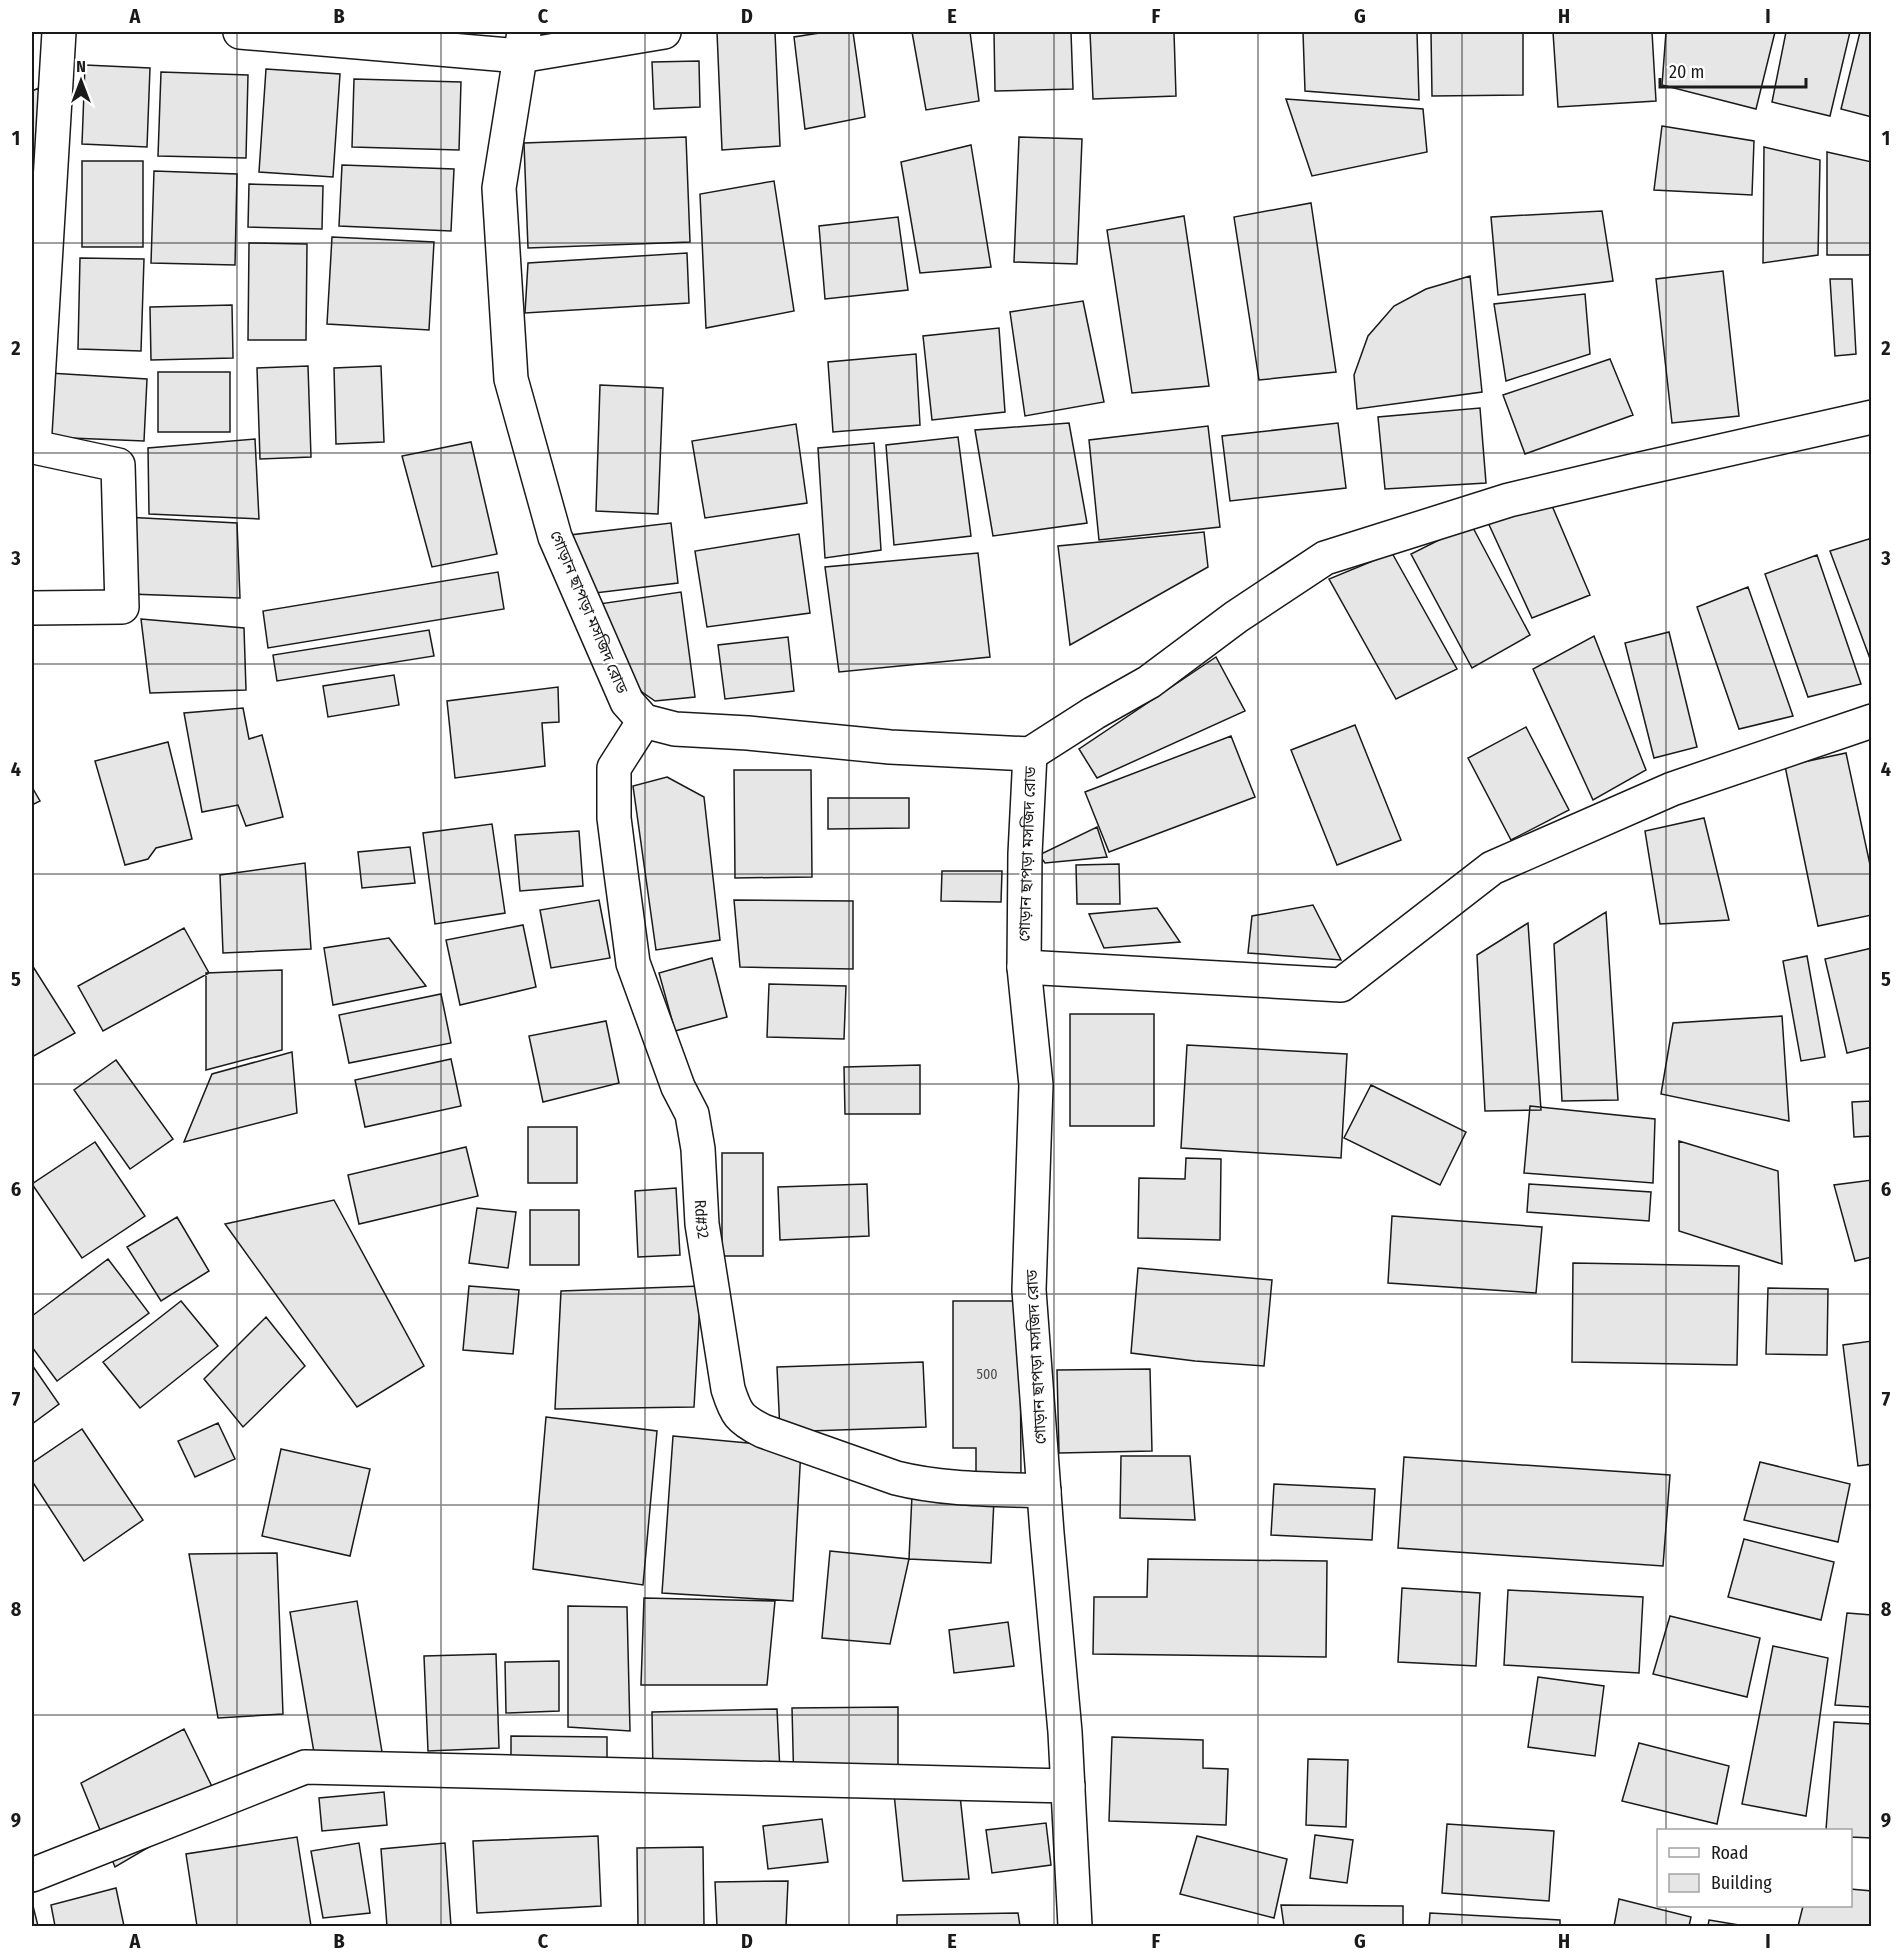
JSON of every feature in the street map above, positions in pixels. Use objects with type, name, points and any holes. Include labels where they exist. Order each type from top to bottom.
[{"type":"street","points":[[32,608],[122,607],[118,465],[34,447],[59,32]]},
{"type":"street","points":[[240,32],[522,44],[664,32]]},
{"type":"street","name":"গোড়ান ছাপড়া মসজিদ রোড","points":[[522,44],[499,188],[511,379],[555,537],[627,702],[644,721],[675,729],[748,733],[890,747],[1030,754],[1025,854],[1024,967],[1036,1085],[1029,1290],[1065,1732],[1075,1926]]},
{"type":"street","points":[[1030,754],[1094,713],[1149,682],[1236,617],[1325,558],[1509,500],[1872,417]]},
{"type":"street","name":"Rd#32","points":[[644,721],[614,768],[614,818],[621,873],[633,963],[678,1087],[692,1114],[698,1149],[702,1224],[728,1389],[734,1410],[746,1423],[762,1431],[918,1484],[1044,1491]]},
{"type":"street","points":[[1024,967],[1341,985],[1492,868],[1672,789],[1872,721]]},
{"type":"street","points":[[32,1875],[305,1767],[1068,1786]]},
{"type":"building","points":[[717,32],[775,32],[780,146],[722,150]]},
{"type":"building","points":[[826,32],[853,32],[865,117],[805,129],[794,37]]},
{"type":"building","points":[[912,32],[970,32],[979,101],[926,110]]},
{"type":"building","points":[[994,32],[1071,32],[1073,89],[995,91]]},
{"type":"building","points":[[1090,32],[1174,32],[1176,96],[1093,99]]},
{"type":"building","points":[[1303,32],[1417,32],[1419,100],[1305,91]]},
{"type":"building","points":[[1431,32],[1523,32],[1523,95],[1432,96]]},
{"type":"building","points":[[1553,32],[1652,32],[1656,101],[1558,107]]},
{"type":"building","points":[[1666,32],[1775,32],[1756,109],[1662,85]]},
{"type":"building","points":[[1786,32],[1850,32],[1830,116],[1772,102]]},
{"type":"building","points":[[1860,32],[1872,32],[1872,117],[1841,109]]},
{"type":"building","points":[[699,61],[700,107],[654,109],[652,62]]},
{"type":"building","points":[[85,65],[150,68],[147,147],[82,144]]},
{"type":"building","points":[[266,69],[340,74],[333,177],[259,172]]},
{"type":"building","points":[[161,72],[248,75],[246,158],[158,156]]},
{"type":"building","points":[[354,79],[461,82],[459,150],[352,147]]},
{"type":"building","points":[[39,88],[37,184],[32,183],[32,91]]},
{"type":"building","points":[[1286,99],[1423,109],[1427,152],[1312,176]]},
{"type":"building","points":[[1662,126],[1754,141],[1752,195],[1654,190]]},
{"type":"building","points":[[686,137],[690,242],[528,248],[524,143]]},
{"type":"building","points":[[1019,137],[1082,139],[1077,264],[1014,262]]},
{"type":"building","points":[[971,145],[991,267],[920,273],[901,162]]},
{"type":"building","points":[[1764,147],[1820,160],[1818,255],[1763,263]]},
{"type":"building","points":[[1827,152],[1872,162],[1872,255],[1827,255]]},
{"type":"building","points":[[82,161],[143,161],[143,247],[82,247]]},
{"type":"building","points":[[342,165],[454,169],[451,231],[339,226]]},
{"type":"building","points":[[154,171],[237,174],[235,265],[151,263]]},
{"type":"building","points":[[774,181],[794,311],[706,328],[700,194]]},
{"type":"building","points":[[249,184],[323,186],[322,229],[248,227]]},
{"type":"building","points":[[1311,203],[1336,372],[1259,380],[1234,217]]},
{"type":"building","points":[[1602,211],[1613,281],[1498,295],[1491,217]]},
{"type":"building","points":[[1184,216],[1209,386],[1132,393],[1107,230]]},
{"type":"building","points":[[898,217],[908,290],[825,299],[819,226]]},
{"type":"building","points":[[332,237],[434,242],[429,330],[327,324]]},
{"type":"building","points":[[249,243],[307,244],[306,340],[248,340]]},
{"type":"building","points":[[687,253],[689,303],[525,313],[528,263]]},
{"type":"building","points":[[80,258],[144,259],[141,351],[78,349]]},
{"type":"building","points":[[1723,271],[1739,416],[1672,423],[1656,279]]},
{"type":"building","points":[[1470,276],[1482,392],[1357,409],[1354,375],[1368,336],[1394,306],[1426,289]]},
{"type":"building","points":[[1830,279],[1852,279],[1856,354],[1835,356]]},
{"type":"building","points":[[1585,294],[1590,354],[1506,381],[1494,304]]},
{"type":"building","points":[[1083,301],[1104,402],[1025,416],[1010,312]]},
{"type":"building","points":[[232,305],[233,358],[151,360],[150,307]]},
{"type":"building","points":[[999,328],[1005,412],[932,420],[923,336]]},
{"type":"building","points":[[916,354],[920,425],[833,432],[828,362]]},
{"type":"building","points":[[1610,359],[1633,415],[1525,454],[1503,395]]},
{"type":"building","points":[[308,366],[311,457],[260,459],[257,368]]},
{"type":"building","points":[[381,366],[384,442],[336,444],[334,368]]},
{"type":"building","points":[[158,372],[230,372],[230,432],[158,432]]},
{"type":"building","points":[[49,373],[147,379],[144,441],[46,437]]},
{"type":"building","points":[[600,385],[663,388],[658,514],[596,511]]},
{"type":"building","points":[[1480,408],[1486,483],[1385,489],[1378,417]]},
{"type":"building","points":[[1069,423],[1087,523],[993,536],[975,430]]},
{"type":"building","points":[[1338,423],[1346,488],[1230,501],[1222,436]]},
{"type":"building","points":[[796,424],[807,503],[705,518],[692,441]]},
{"type":"building","points":[[1208,426],[1220,527],[1099,540],[1089,440]]},
{"type":"building","points":[[958,437],[971,536],[894,545],[886,445]]},
{"type":"building","points":[[255,439],[259,519],[149,514],[148,448]]},
{"type":"building","points":[[471,442],[497,554],[432,567],[402,456]]},
{"type":"building","points":[[874,443],[881,550],[825,558],[818,448]]},
{"type":"building","points":[[1550,501],[1590,595],[1532,618],[1485,516]]},
{"type":"building","points":[[125,517],[237,523],[240,598],[130,594]]},
{"type":"building","points":[[671,523],[678,583],[595,593],[570,535]]},
{"type":"building","points":[[1471,524],[1530,635],[1472,668],[1411,554]]},
{"type":"building","points":[[1204,532],[1208,567],[1070,645],[1058,546]]},
{"type":"building","points":[[799,534],[810,613],[707,627],[695,551]]},
{"type":"building","points":[[1872,538],[1872,664],[1830,551]]},
{"type":"building","points":[[978,553],[990,657],[839,672],[825,567]]},
{"type":"building","points":[[1392,553],[1457,669],[1396,699],[1329,579]]},
{"type":"building","points":[[1817,555],[1861,684],[1808,697],[1765,574]]},
{"type":"building","points":[[498,572],[504,609],[268,648],[263,611]]},
{"type":"building","points":[[1748,587],[1793,716],[1739,729],[1697,607]]},
{"type":"building","points":[[681,592],[695,697],[655,701],[642,692],[630,678],[599,604]]},
{"type":"building","points":[[141,619],[244,628],[246,690],[150,693]]},
{"type":"building","points":[[429,630],[434,656],[277,681],[273,655]]},
{"type":"building","points":[[1669,632],[1697,747],[1654,758],[1625,643]]},
{"type":"building","points":[[1594,636],[1646,770],[1593,800],[1533,669]]},
{"type":"building","points":[[788,637],[794,691],[725,699],[718,645]]},
{"type":"building","points":[[1216,657],[1245,711],[1097,778],[1079,749]]},
{"type":"building","points":[[394,675],[399,705],[328,717],[323,686]]},
{"type":"building","points":[[558,687],[559,722],[542,723],[545,766],[455,778],[447,701]]},
{"type":"building","points":[[243,708],[249,739],[262,735],[283,817],[246,826],[238,805],[202,812],[184,713]]},
{"type":"building","points":[[1355,725],[1401,840],[1337,865],[1291,750]]},
{"type":"building","points":[[1526,727],[1569,810],[1511,840],[1468,758]]},
{"type":"building","points":[[1231,736],[1255,797],[1109,852],[1085,792]]},
{"type":"building","points":[[168,742],[192,839],[156,848],[148,859],[125,865],[95,761]]},
{"type":"building","points":[[1846,753],[1872,874],[1872,915],[1818,926],[1785,766]]},
{"type":"building","points":[[734,770],[811,770],[812,877],[735,878]]},
{"type":"building","points":[[667,777],[704,797],[720,940],[656,950],[633,786]]},
{"type":"building","points":[[32,787],[40,801],[32,805]]},
{"type":"building","points":[[828,798],[909,798],[909,828],[828,829]]},
{"type":"building","points":[[1704,818],[1729,920],[1660,924],[1645,831]]},
{"type":"building","points":[[492,824],[505,913],[435,924],[423,833]]},
{"type":"building","points":[[1097,827],[1107,857],[1045,863],[1039,855]]},
{"type":"building","points":[[579,831],[583,886],[520,891],[515,835]]},
{"type":"building","points":[[410,847],[415,883],[362,888],[358,852]]},
{"type":"building","points":[[305,863],[311,949],[223,953],[220,875]]},
{"type":"building","points":[[1119,864],[1120,904],[1077,904],[1076,865]]},
{"type":"building","points":[[942,871],[1002,871],[1001,902],[941,901]]},
{"type":"building","points":[[599,900],[610,958],[551,968],[540,910]]},
{"type":"building","points":[[734,900],[853,901],[853,969],[740,967]]},
{"type":"building","points":[[1313,905],[1341,960],[1248,953],[1252,916]]},
{"type":"building","points":[[1157,908],[1180,942],[1104,948],[1089,914]]},
{"type":"building","points":[[1606,912],[1618,1100],[1562,1101],[1554,944]]},
{"type":"building","points":[[1528,923],[1541,1110],[1485,1111],[1477,955]]},
{"type":"building","points":[[523,925],[536,987],[460,1005],[446,940]]},
{"type":"building","points":[[184,928],[209,973],[103,1031],[78,986]]},
{"type":"building","points":[[389,938],[426,986],[333,1005],[324,948]]},
{"type":"building","points":[[1872,948],[1872,1047],[1847,1053],[1825,959]]},
{"type":"building","points":[[1807,956],[1825,1057],[1801,1061],[1783,961]]},
{"type":"building","points":[[712,958],[727,1017],[675,1031],[659,973]]},
{"type":"building","points":[[32,965],[75,1033],[32,1057]]},
{"type":"building","points":[[282,970],[282,1050],[206,1070],[206,973]]},
{"type":"building","points":[[769,984],[846,986],[844,1039],[767,1037]]},
{"type":"building","points":[[441,994],[451,1043],[349,1063],[339,1015]]},
{"type":"building","points":[[1070,1014],[1154,1014],[1154,1126],[1070,1126]]},
{"type":"building","points":[[1782,1016],[1789,1121],[1661,1094],[1673,1023]]},
{"type":"building","points":[[606,1021],[619,1083],[543,1102],[529,1036]]},
{"type":"building","points":[[1187,1045],[1347,1054],[1341,1158],[1181,1148]]},
{"type":"building","points":[[292,1052],[297,1113],[184,1142],[212,1074]]},
{"type":"building","points":[[451,1059],[461,1106],[365,1127],[355,1080]]},
{"type":"building","points":[[116,1060],[173,1139],[130,1169],[74,1090]]},
{"type":"building","points":[[920,1065],[920,1114],[845,1114],[844,1067]]},
{"type":"building","points":[[1371,1085],[1466,1132],[1440,1185],[1344,1138]]},
{"type":"building","points":[[1872,1101],[1872,1136],[1854,1137],[1852,1102]]},
{"type":"building","points":[[1530,1106],[1655,1119],[1653,1183],[1524,1173]]},
{"type":"building","points":[[528,1127],[577,1127],[577,1183],[528,1183]]},
{"type":"building","points":[[1679,1141],[1778,1171],[1782,1264],[1679,1231]]},
{"type":"building","points":[[95,1142],[145,1216],[82,1258],[32,1184]]},
{"type":"building","points":[[466,1147],[478,1196],[359,1224],[348,1175]]},
{"type":"building","points":[[722,1153],[763,1153],[763,1256],[722,1256]]},
{"type":"building","points":[[1186,1158],[1221,1159],[1220,1240],[1138,1238],[1139,1178],[1185,1179]]},
{"type":"building","points":[[1872,1180],[1872,1257],[1855,1261],[1834,1185]]},
{"type":"building","points":[[867,1184],[869,1236],[780,1240],[778,1187]]},
{"type":"building","points":[[1529,1184],[1651,1192],[1649,1221],[1527,1212]]},
{"type":"building","points":[[676,1188],[680,1255],[638,1257],[635,1191]]},
{"type":"building","points":[[334,1200],[424,1366],[357,1407],[225,1224]]},
{"type":"building","points":[[477,1208],[516,1212],[508,1268],[469,1263]]},
{"type":"building","points":[[530,1210],[579,1210],[579,1265],[530,1265]]},
{"type":"building","points":[[1392,1216],[1542,1227],[1536,1293],[1388,1283]]},
{"type":"building","points":[[177,1217],[209,1271],[161,1301],[127,1247]]},
{"type":"building","points":[[108,1259],[149,1313],[57,1381],[32,1347],[32,1316]]},
{"type":"building","points":[[1573,1263],[1739,1266],[1737,1365],[1572,1362]]},
{"type":"building","points":[[1138,1268],[1272,1280],[1264,1366],[1131,1353]]},
{"type":"building","points":[[469,1286],[519,1290],[513,1354],[463,1350]]},
{"type":"building","points":[[701,1286],[694,1407],[555,1409],[561,1291]]},
{"type":"building","points":[[1768,1288],[1828,1289],[1827,1355],[1766,1354]]},
{"type":"building","points":[[181,1301],[218,1346],[140,1408],[103,1362]]},
{"type":"building","points":[[953,1301],[1020,1301],[1021,1479],[976,1479],[976,1448],[953,1448]]},
{"type":"building","points":[[266,1317],[305,1366],[243,1427],[204,1379]]},
{"type":"building","points":[[1872,1341],[1872,1464],[1858,1466],[1843,1345]]},
{"type":"building","points":[[923,1362],[926,1427],[780,1432],[777,1367]]},
{"type":"building","points":[[32,1365],[59,1404],[32,1424]]},
{"type":"building","points":[[1150,1369],[1152,1451],[1059,1453],[1057,1370]]},
{"type":"building","points":[[546,1417],[657,1431],[643,1585],[533,1569]]},
{"type":"building","points":[[218,1423],[235,1459],[195,1477],[178,1441]]},
{"type":"building","points":[[82,1429],[143,1520],[84,1561],[32,1481],[32,1463]]},
{"type":"building","points":[[673,1436],[801,1448],[793,1601],[662,1593]]},
{"type":"building","points":[[281,1449],[370,1469],[350,1556],[262,1536]]},
{"type":"building","points":[[1121,1456],[1190,1456],[1195,1520],[1120,1518]]},
{"type":"building","points":[[1404,1457],[1670,1475],[1663,1566],[1398,1548]]},
{"type":"building","points":[[1760,1462],[1850,1484],[1838,1542],[1744,1520]]},
{"type":"building","points":[[1274,1484],[1375,1489],[1372,1540],[1271,1535]]},
{"type":"building","points":[[912,1495],[994,1499],[991,1563],[909,1559]]},
{"type":"building","points":[[1744,1539],[1834,1562],[1821,1620],[1728,1597]]},
{"type":"building","points":[[830,1551],[909,1559],[890,1644],[822,1638]]},
{"type":"building","points":[[277,1553],[283,1714],[218,1718],[189,1554]]},
{"type":"building","points":[[1148,1559],[1327,1561],[1326,1657],[1093,1654],[1094,1597],[1147,1597]]},
{"type":"building","points":[[1402,1588],[1480,1593],[1476,1666],[1398,1662]]},
{"type":"building","points":[[1508,1590],[1643,1597],[1639,1673],[1504,1665]]},
{"type":"building","points":[[644,1598],[775,1601],[767,1685],[641,1685]]},
{"type":"building","points":[[357,1601],[384,1764],[318,1776],[290,1612]]},
{"type":"building","points":[[568,1606],[627,1607],[630,1731],[568,1727]]},
{"type":"building","points":[[1847,1613],[1872,1615],[1872,1707],[1835,1705]]},
{"type":"building","points":[[1670,1616],[1760,1638],[1747,1697],[1653,1674]]},
{"type":"building","points":[[1008,1622],[1014,1666],[954,1673],[949,1630]]},
{"type":"building","points":[[1773,1646],[1828,1658],[1806,1816],[1742,1804]]},
{"type":"building","points":[[496,1654],[499,1748],[428,1751],[424,1656]]},
{"type":"building","points":[[559,1661],[559,1711],[506,1713],[505,1662]]},
{"type":"building","points":[[1538,1677],[1604,1686],[1595,1756],[1528,1747]]},
{"type":"building","points":[[898,1707],[898,1786],[794,1788],[792,1708]]},
{"type":"building","points":[[777,1709],[780,1772],[653,1776],[652,1712]]},
{"type":"building","points":[[1834,1722],[1872,1724],[1872,1838],[1852,1837],[1852,1829],[1826,1829]]},
{"type":"building","points":[[184,1729],[221,1805],[115,1867],[81,1783]]},
{"type":"building","points":[[511,1736],[607,1737],[607,1785],[511,1784]]},
{"type":"building","points":[[1112,1737],[1203,1740],[1203,1768],[1228,1769],[1226,1825],[1109,1821]]},
{"type":"building","points":[[1639,1743],[1729,1766],[1717,1824],[1622,1801]]},
{"type":"building","points":[[1308,1759],[1348,1760],[1346,1827],[1306,1825]]},
{"type":"building","points":[[958,1777],[969,1879],[903,1881],[893,1784]]},
{"type":"building","points":[[384,1792],[387,1825],[322,1831],[319,1798]]},
{"type":"building","points":[[822,1819],[828,1862],[768,1869],[763,1826]]},
{"type":"building","points":[[1046,1823],[1051,1865],[992,1873],[986,1830]]},
{"type":"building","points":[[1447,1824],[1554,1831],[1549,1901],[1442,1893]]},
{"type":"building","points":[[1315,1835],[1353,1840],[1347,1883],[1310,1878]]},
{"type":"building","points":[[598,1836],[601,1906],[477,1913],[473,1841]]},
{"type":"building","points":[[1197,1836],[1287,1859],[1274,1918],[1180,1894]]},
{"type":"building","points":[[297,1837],[311,1926],[197,1926],[186,1854]]},
{"type":"building","points":[[359,1843],[370,1913],[323,1918],[311,1851]]},
{"type":"building","points":[[445,1843],[451,1926],[387,1926],[381,1849]]},
{"type":"building","points":[[703,1847],[704,1926],[638,1926],[637,1848]]},
{"type":"building","points":[[788,1881],[786,1926],[717,1926],[715,1882]]},
{"type":"building","points":[[116,1888],[124,1926],[55,1926],[51,1905]]},
{"type":"building","points":[[1852,1889],[1872,1891],[1872,1926],[1798,1926],[1803,1907],[1852,1907]]},
{"type":"building","points":[[1619,1899],[1691,1917],[1689,1926],[1614,1926]]},
{"type":"building","points":[[32,1902],[38,1926],[32,1926]]},
{"type":"building","points":[[1281,1905],[1403,1906],[1403,1926],[1284,1926]]},
{"type":"building","points":[[1018,1913],[1020,1926],[897,1926],[897,1915]]},
{"type":"building","points":[[1430,1913],[1560,1920],[1560,1926],[1429,1926]]},
{"type":"building","points":[[1709,1920],[1745,1926],[1708,1926]]}]
